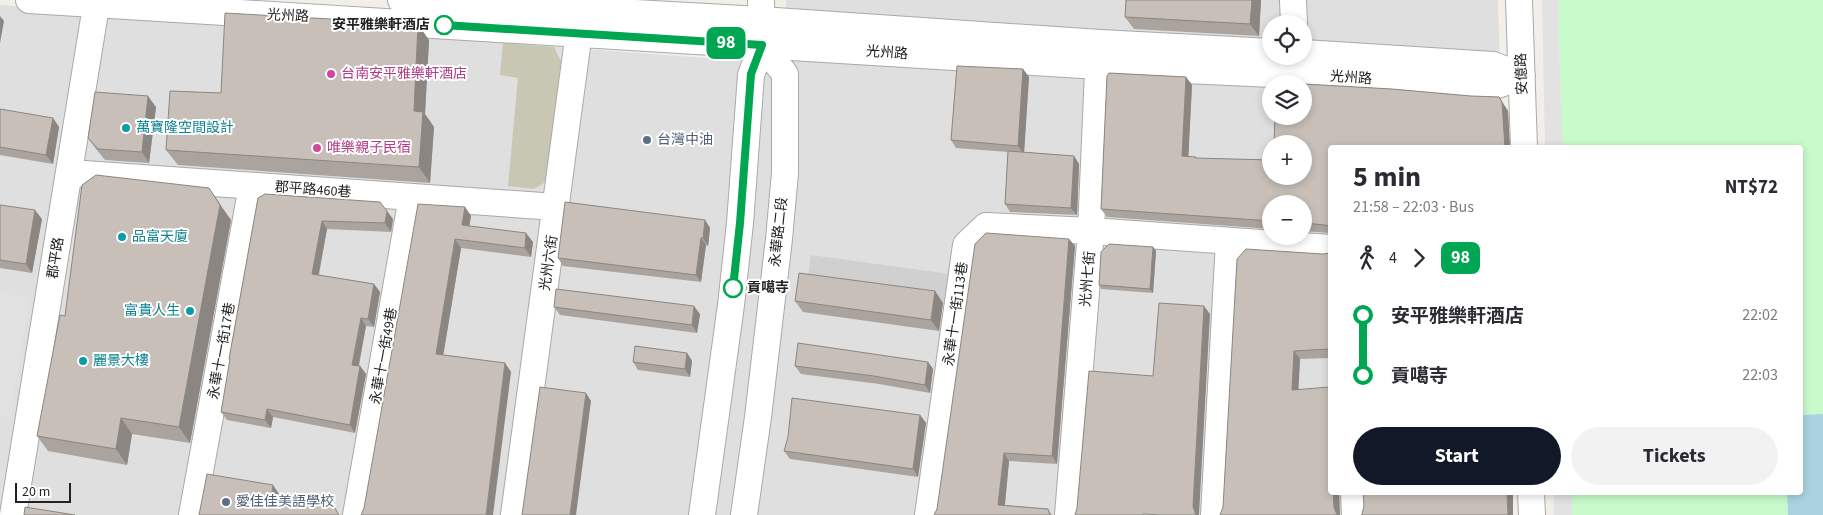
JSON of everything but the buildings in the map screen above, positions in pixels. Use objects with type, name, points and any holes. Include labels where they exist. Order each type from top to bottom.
[{"type":"street","name":"光州路","points":[[29,0],[580,22],[761,22],[1099,55],[1262,60]]},
{"type":"street","name":"光州路","points":[[401,0],[580,22]]},
{"type":"street","points":[[1293,0],[1294,15]]},
{"type":"street","name":"安億路","points":[[1519,0],[1524,145]]},
{"type":"street","name":"郡平路","points":[[13,515],[70,174],[96,2]]},
{"type":"street","name":"光州六街","points":[[514,515],[580,22]]},
{"type":"street","points":[[702,515],[732,296],[740,223],[751,74],[761,22]]},
{"type":"street","name":"永華路二段","points":[[744,515],[758,417],[785,173],[784,74],[761,22]]},
{"type":"street","name":"光州路","points":[[1099,55],[1262,52]]},
{"type":"street","name":"光州七街","points":[[1068,515],[1092,231],[1099,55]]},
{"type":"street","name":"光州路","points":[[1312,63],[1492,87],[1522,76]]},
{"type":"street","name":"郡平路460巷","points":[[70,174],[556,207]]},
{"type":"street","name":"永華十一街17巷","points":[[192,515],[252,186]]},
{"type":"street","name":"永華十一街49巷","points":[[356,515],[412,197]]},
{"type":"street","name":"永華十一街113巷","points":[[928,515],[966,245],[986,226],[1092,231],[1328,248]]},
{"type":"street","points":[[1214,515],[1229,242]]},
{"type":"street","points":[[1354,495],[1354,515]]},
{"type":"street","points":[[1531,495],[1532,515]]},
{"type":"shaded area","points":[[786,0],[1498,0],[1502,145],[1328,145],[1328,495],[1507,495],[1508,515],[0,515],[0,5],[786,64]]},
{"type":"shaded area","points":[[1542,0],[1558,0],[1562,145],[1545,145]]},
{"type":"shaded area","points":[[503,43],[554,47],[561,61],[547,181],[534,189],[508,186],[518,78],[500,75]]},
{"type":"shaded area","points":[[811,255],[950,274],[946,303],[807,284]]},
{"type":"shaded area","points":[[0,293],[30,298],[10,416],[0,415]]},
{"type":"shaded area","points":[[1554,495],[1572,495],[1572,515],[1554,515]]},
{"type":"green space","points":[[1558,0],[1823,0],[1823,414],[1803,415],[1803,145],[1562,145]]},
{"type":"green space","points":[[1572,495],[1787,495],[1788,515],[1572,515]]},
{"type":"water","points":[[1823,414],[1823,515],[1788,515],[1787,495],[1803,495],[1803,415]]},
{"type":"bus line","name":"98","points":[[444,25],[762,45],[751,74],[740,223],[733,288]]},
{"type":"place","name":"安平雅樂軒酒店","points":[[444,25]]},
{"type":"place","name":"台南安平雅樂軒酒店","points":[[331,74]]},
{"type":"place","name":"萬寶隆空間設計","points":[[126,128]]},
{"type":"place","name":"台灣中油","points":[[647,140]]},
{"type":"place","name":"唯樂親子民宿","points":[[317,148]]},
{"type":"place","name":"品富天廈","points":[[122,237]]},
{"type":"place","name":"貢噶寺","points":[[733,288]]},
{"type":"place","name":"富貴人生","points":[[190,311]]},
{"type":"place","name":"麗景大樓","points":[[83,361]]},
{"type":"place","name":"愛佳佳美語學校","points":[[226,502]]}]
